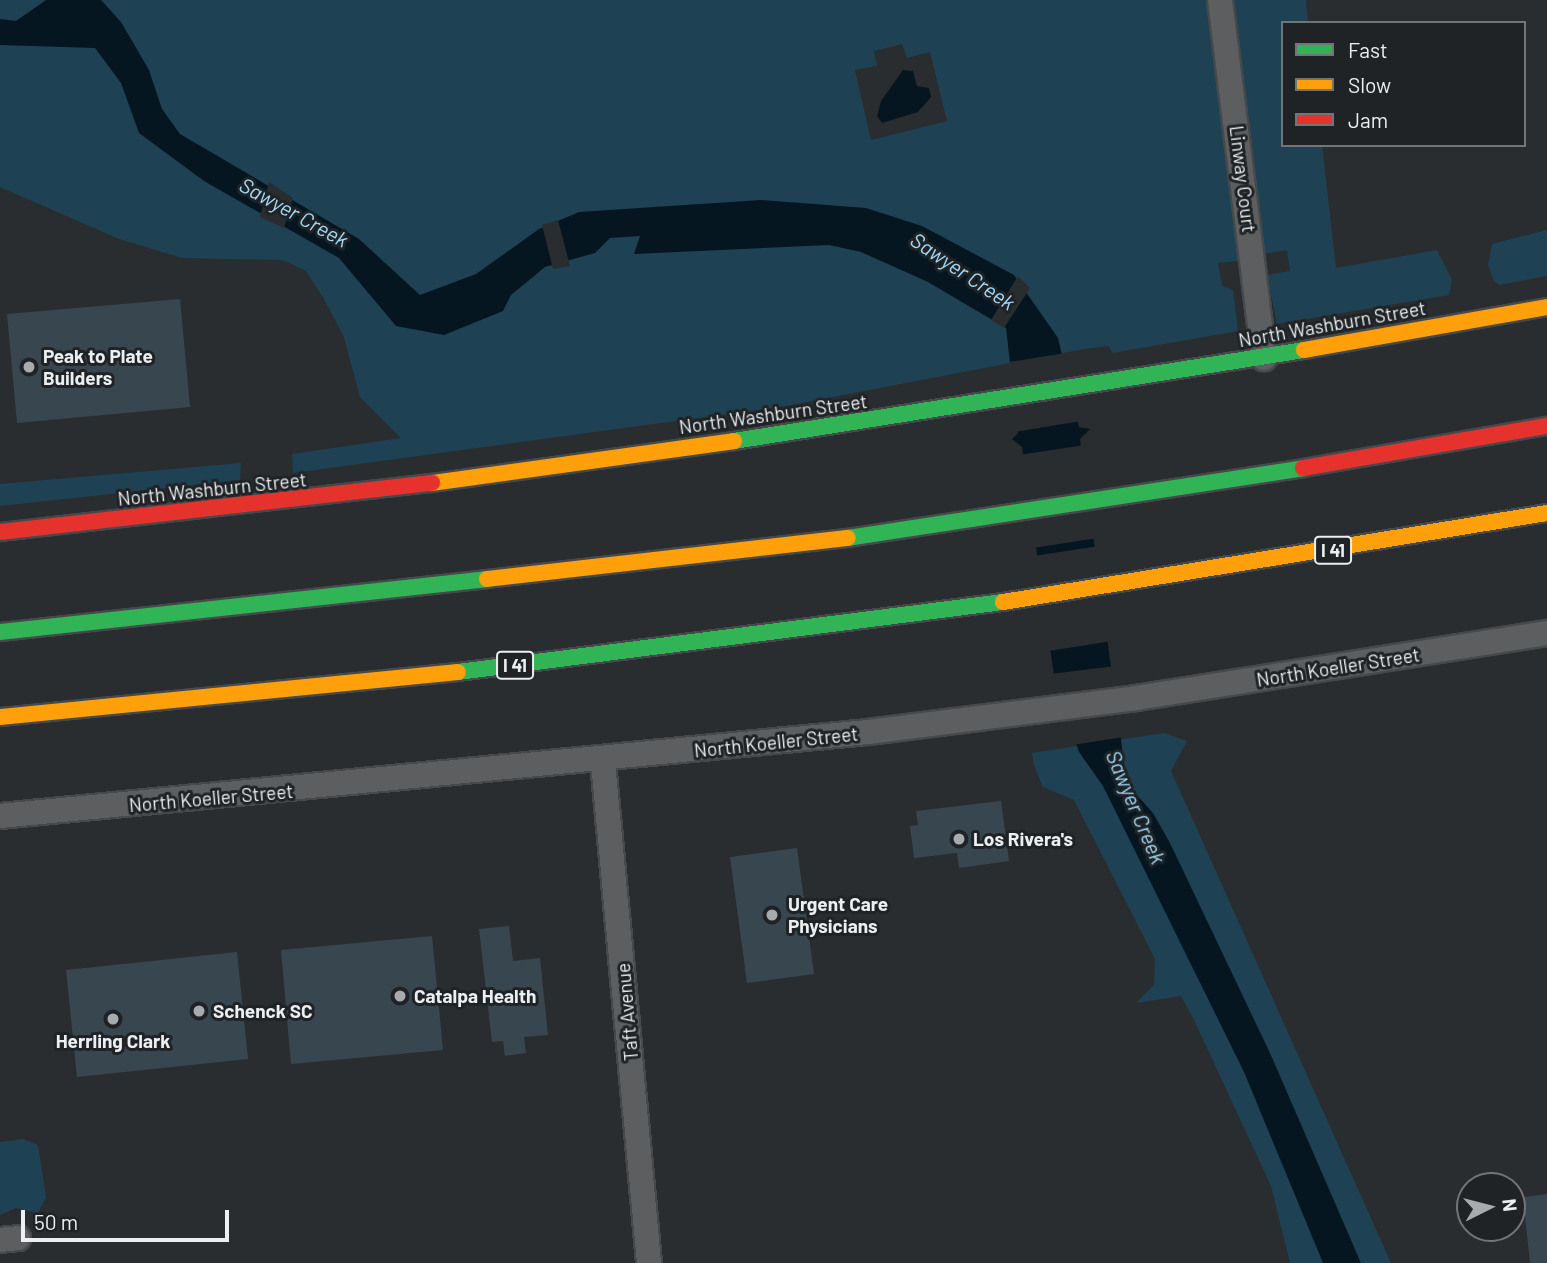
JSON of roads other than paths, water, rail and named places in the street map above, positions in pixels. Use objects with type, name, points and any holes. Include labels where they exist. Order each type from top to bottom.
[{"type":"main road","name":"North Washburn Street","points":[[0,532],[314,500],[997,402],[1547,307]]},
{"type":"main road","points":[[1514,433],[1539,411]]},
{"type":"main road","points":[[0,632],[434,588],[1014,515],[1547,426]]},
{"type":"main road","name":"I 41","points":[[0,717],[439,674],[1028,600],[1547,513]]},
{"type":"street","name":"Linway Court","points":[[1220,0],[1264,358]]},
{"type":"street","name":"North Koeller Street","points":[[0,816],[603,762],[1136,698],[1547,633]]},
{"type":"street","name":"Taft Avenue","points":[[603,762],[649,1263]]},
{"type":"water","name":"Sawyer Creek","points":[[46,0],[101,0],[121,22],[149,70],[162,109],[180,134],[359,239],[420,295],[476,274],[539,229],[579,212],[761,200],[866,208],[922,226],[1014,275],[1058,338],[1079,427],[1090,429],[1080,439],[1127,784],[1153,813],[1170,843],[1270,1053],[1361,1263],[1323,1263],[1244,1072],[1103,786],[1079,752],[1055,683],[1022,447],[1012,439],[1018,433],[1006,328],[928,282],[861,252],[829,245],[634,254],[640,236],[610,238],[595,253],[545,267],[511,295],[503,311],[444,335],[396,326],[339,258],[204,181],[139,133],[121,83],[95,48],[0,45],[0,19],[16,21]]},
{"type":"water","points":[[903,70],[913,71],[917,86],[929,88],[931,97],[918,112],[882,123],[877,116],[881,101]]},
{"type":"place","name":"Peak to Plate Builders","points":[[29,367]]},
{"type":"place","name":"Los Rivera's","points":[[959,839]]},
{"type":"place","name":"Urgent Care Physicians","points":[[772,915]]},
{"type":"place","name":"Catalpa Health","points":[[400,996]]},
{"type":"place","name":"Schenck SC","points":[[199,1011]]},
{"type":"place","name":"Herrling Clark","points":[[113,1019]]}]
